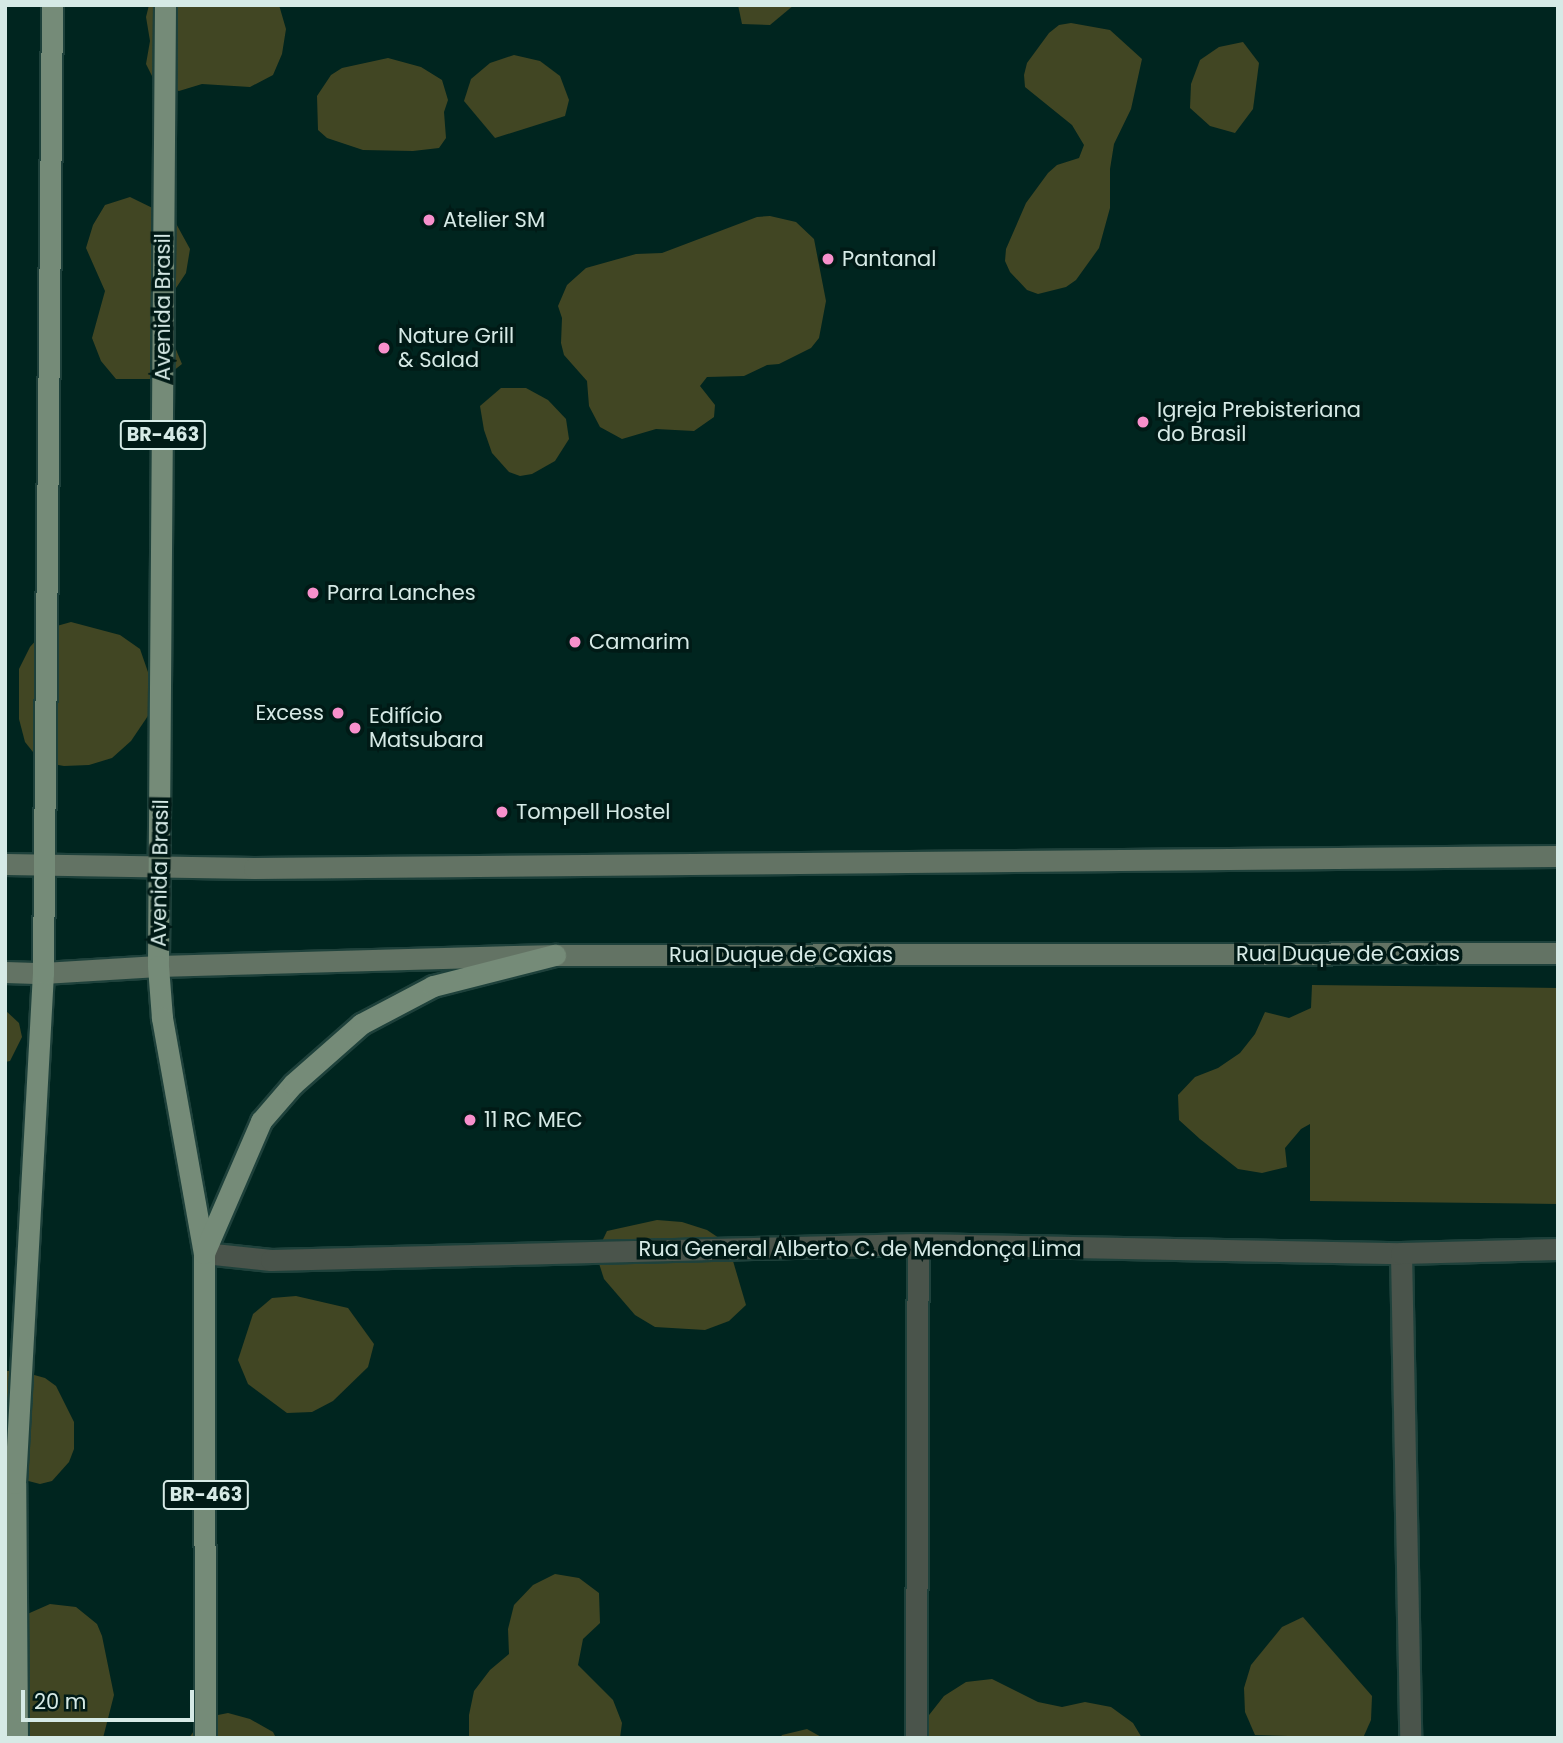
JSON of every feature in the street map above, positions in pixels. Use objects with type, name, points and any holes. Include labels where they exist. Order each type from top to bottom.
[{"type":"main road","points":[[17,1738],[15,1483],[43,973],[52,5]]},
{"type":"main road","name":"Avenida Brasil","points":[[164,5],[161,866],[158,966],[162,1018],[205,1253],[205,1738]]},
{"type":"main road","points":[[5,864],[268,868],[1558,856]]},
{"type":"main road","name":"Rua Duque de Caxias","points":[[5,972],[43,973],[158,966],[555,955],[1558,953]]},
{"type":"main road","points":[[205,1253],[261,1121],[293,1084],[361,1024],[433,986],[555,955]]},
{"type":"street","name":"Rua General Alberto C. de Mendonça Lima","points":[[205,1253],[271,1260],[918,1244],[1401,1253],[1558,1249]]},
{"type":"street","points":[[916,1738],[918,1244]]},
{"type":"street","points":[[1401,1253],[1410,1738]]},
{"type":"green space","points":[[149,5],[279,5],[286,29],[282,54],[273,75],[250,87],[202,84],[179,91],[156,84],[146,64],[150,41],[146,17]]},
{"type":"green space","points":[[738,5],[794,5],[770,25],[742,24]]},
{"type":"green space","points":[[1071,23],[1110,30],[1142,59],[1131,109],[1114,144],[1110,169],[1110,208],[1099,248],[1076,280],[1066,287],[1038,294],[1027,290],[1010,272],[1005,261],[1006,249],[1026,203],[1048,173],[1057,165],[1079,158],[1084,145],[1072,125],[1025,87],[1024,75],[1027,63],[1049,33],[1059,25]]},
{"type":"green space","points":[[1243,42],[1259,63],[1253,109],[1235,133],[1210,126],[1190,108],[1191,84],[1200,60],[1219,47]]},
{"type":"green space","points":[[514,55],[540,61],[560,76],[569,100],[565,116],[495,138],[464,101],[471,79],[490,63]]},
{"type":"green space","points":[[388,58],[421,67],[442,80],[448,100],[444,112],[446,138],[439,148],[413,151],[363,150],[327,138],[318,130],[317,96],[331,75],[342,68]]},
{"type":"green space","points":[[130,197],[173,218],[190,249],[186,273],[172,294],[163,318],[182,364],[163,379],[116,379],[101,361],[92,338],[105,291],[86,248],[93,225],[105,205]]},
{"type":"green space","points":[[770,216],[796,222],[814,239],[826,301],[819,338],[811,348],[779,364],[767,365],[744,376],[707,377],[700,386],[715,405],[714,417],[694,431],[656,429],[622,439],[600,427],[589,406],[587,381],[564,355],[561,343],[562,318],[558,306],[567,285],[586,268],[636,254],[662,253],[757,217]]},
{"type":"green space","points":[[501,388],[526,388],[548,400],[566,419],[569,439],[555,461],[532,474],[520,476],[509,472],[492,453],[480,406]]},
{"type":"green space","points":[[71,622],[120,635],[140,649],[158,701],[131,741],[112,758],[89,765],[64,766],[41,762],[25,742],[19,719],[19,669],[30,647],[46,629]]},
{"type":"green space","points":[[1312,985],[1558,988],[1558,1204],[1310,1201],[1310,1124],[1301,1129],[1285,1148],[1287,1167],[1262,1173],[1238,1169],[1179,1120],[1178,1095],[1195,1077],[1218,1068],[1240,1053],[1255,1034],[1265,1012],[1289,1018],[1311,1008]]},
{"type":"green space","points":[[5,1010],[19,1023],[22,1037],[10,1061],[5,1062]]},
{"type":"green space","points":[[657,1220],[682,1222],[707,1230],[728,1244],[746,1305],[729,1321],[705,1330],[655,1327],[635,1315],[604,1279],[596,1254],[607,1231]]},
{"type":"green space","points":[[296,1296],[348,1308],[374,1344],[368,1367],[333,1401],[312,1412],[287,1413],[248,1384],[238,1360],[253,1314],[272,1298]]},
{"type":"green space","points":[[5,1371],[20,1371],[45,1378],[56,1386],[74,1422],[74,1449],[69,1462],[52,1481],[40,1484],[5,1475]]},
{"type":"green space","points":[[555,1574],[579,1578],[599,1593],[600,1623],[583,1639],[578,1665],[613,1700],[622,1723],[620,1738],[469,1738],[469,1715],[474,1691],[490,1670],[509,1654],[508,1629],[514,1605],[533,1585]]},
{"type":"green space","points":[[50,1604],[76,1607],[97,1624],[102,1636],[114,1695],[103,1738],[5,1738],[5,1620],[16,1619]]},
{"type":"green space","points":[[1303,1617],[1372,1696],[1371,1720],[1363,1738],[1255,1735],[1245,1712],[1244,1688],[1251,1665],[1282,1627]]},
{"type":"green space","points":[[992,1679],[1038,1702],[1062,1707],[1085,1702],[1111,1707],[1133,1723],[1142,1738],[911,1738],[944,1696],[966,1682]]},
{"type":"green space","points":[[228,1713],[250,1719],[273,1732],[276,1738],[189,1738],[203,1718]]},
{"type":"green space","points":[[807,1729],[823,1738],[780,1738],[782,1735]]},
{"type":"place","name":"Atelier SM","points":[[429,220]]},
{"type":"place","name":"Pantanal","points":[[828,259]]},
{"type":"place","name":"Nature Grill & Salad","points":[[384,348]]},
{"type":"place","name":"Igreja Prebisteriana do Brasil","points":[[1143,422]]},
{"type":"place","name":"Parra Lanches","points":[[313,593]]},
{"type":"place","name":"Camarim","points":[[575,642]]},
{"type":"place","name":"Excess","points":[[338,713]]},
{"type":"place","name":"Edifício Matsubara","points":[[355,728]]},
{"type":"place","name":"Tompell Hostel","points":[[502,812]]},
{"type":"place","name":"11 RC MEC","points":[[470,1120]]}]
